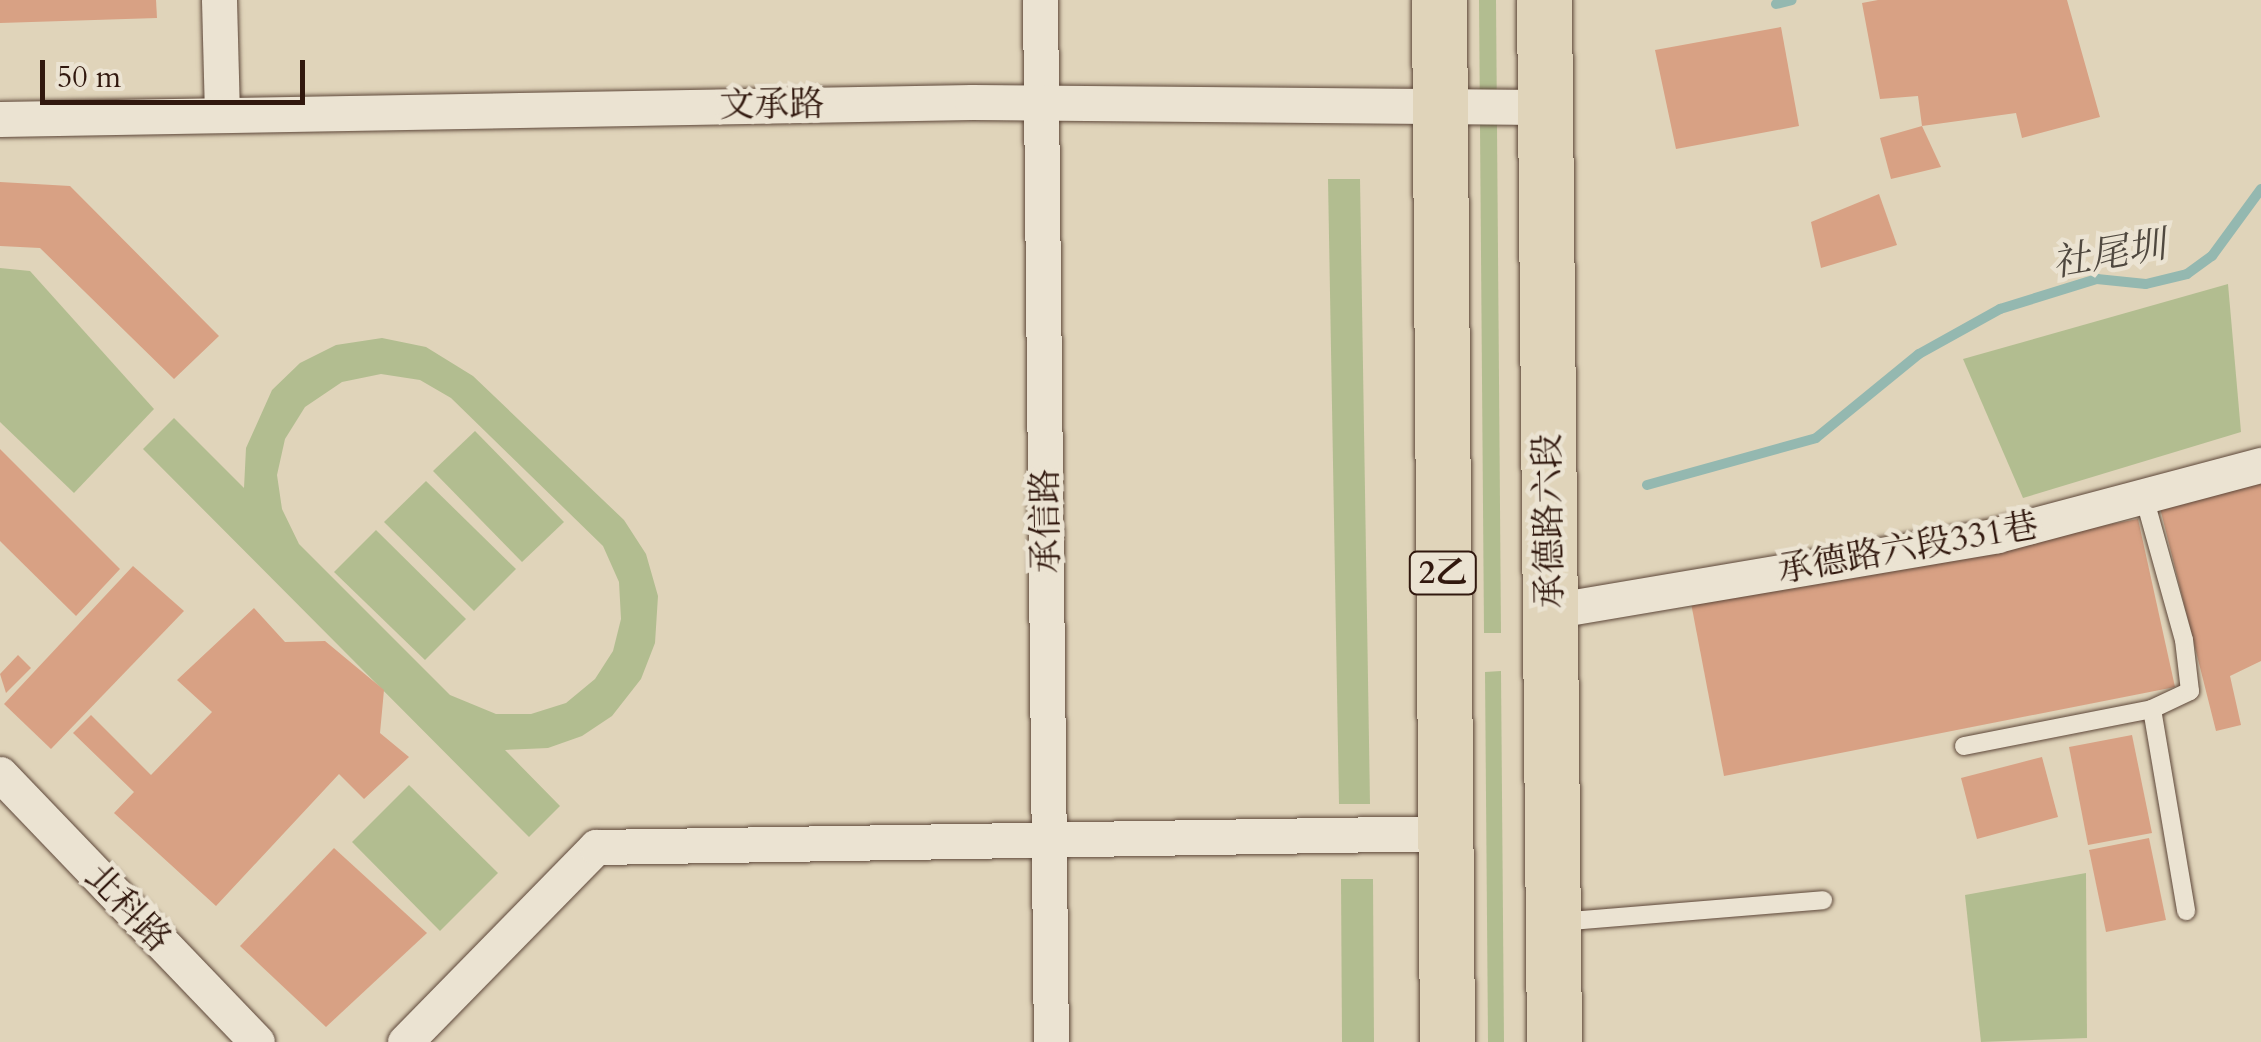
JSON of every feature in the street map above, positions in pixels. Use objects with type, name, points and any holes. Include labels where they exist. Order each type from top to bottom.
[{"type":"main road","name":"2乙","points":[[1439,0],[1447,1042]]},
{"type":"main road","name":"承德路六段","points":[[1544,0],[1554,1042]]},
{"type":"street","points":[[219,0],[222,111]]},
{"type":"street","name":"承信路","points":[[1040,0],[1051,1042]]},
{"type":"street","name":"文承路","points":[[0,119],[222,111],[1041,102],[1545,106]]},
{"type":"street","name":"承德路六段331巷","points":[[1550,611],[1998,535],[2145,500],[2261,465]]},
{"type":"street","name":"北科路","points":[[0,774],[257,1042]]},
{"type":"street","points":[[405,1042],[596,847],[1445,832]]},
{"type":"lane","points":[[1964,746],[2152,709],[2190,692],[2184,640],[2145,500]]},
{"type":"lane","points":[[2152,709],[2186,912]]},
{"type":"lane","points":[[1553,922],[1822,900]]},
{"type":"green space","points":[[1479,0],[1496,0],[1501,633],[1484,633]]},
{"type":"green space","points":[[1328,179],[1360,179],[1370,804],[1339,804]]},
{"type":"green space","points":[[0,268],[30,271],[154,409],[74,493],[0,422]]},
{"type":"green space","points":[[2228,284],[2241,432],[2023,498],[1963,359]]},
{"type":"green space","points":[[382,338],[426,347],[473,376],[624,520],[646,554],[658,596],[655,643],[641,679],[612,716],[582,736],[548,748],[505,750],[560,806],[529,837],[143,449],[174,418],[244,488],[246,448],[272,390],[300,363],[336,345]],"holes":[[[381,374],[420,380],[451,398],[603,546],[619,582],[621,619],[613,651],[595,679],[566,703],[531,714],[496,714],[450,695],[299,544],[282,509],[277,475],[285,439],[305,407],[342,382]]]},
{"type":"green space","points":[[475,431],[564,522],[522,562],[433,471]]},
{"type":"green space","points":[[426,481],[516,569],[474,611],[384,522]]},
{"type":"green space","points":[[376,530],[466,619],[425,660],[334,572]]},
{"type":"green space","points":[[1501,671],[1504,1042],[1488,1042],[1485,672]]},
{"type":"green space","points":[[409,785],[498,873],[440,931],[352,842]]},
{"type":"green space","points":[[2086,873],[2087,1038],[1981,1042],[1965,895]]},
{"type":"green space","points":[[1341,879],[1373,879],[1374,1042],[1342,1042]]},
{"type":"building","points":[[0,0],[156,0],[157,18],[0,23]]},
{"type":"building","points":[[2067,0],[2100,117],[2022,138],[2016,113],[1922,126],[1918,96],[1880,99],[1862,3]]},
{"type":"building","points":[[1781,27],[1799,126],[1676,149],[1655,50]]},
{"type":"building","points":[[1922,126],[1941,167],[1891,179],[1880,138]]},
{"type":"building","points":[[0,182],[70,186],[219,336],[174,379],[40,248],[0,246]]},
{"type":"building","points":[[1879,194],[1897,245],[1821,268],[1811,222]]},
{"type":"building","points":[[0,449],[120,569],[76,616],[0,541]]},
{"type":"building","points":[[2261,481],[2261,661],[2230,676],[2241,725],[2216,731],[2160,508]]},
{"type":"building","points":[[2138,519],[2175,687],[1724,776],[1691,603]]},
{"type":"building","points":[[133,566],[184,611],[51,749],[4,704]]},
{"type":"building","points":[[254,608],[285,642],[325,641],[384,690],[380,733],[409,757],[364,799],[339,774],[216,906],[114,813],[134,792],[73,733],[91,715],[151,775],[212,712],[177,680]]},
{"type":"building","points":[[18,655],[31,668],[6,693],[0,674]]},
{"type":"building","points":[[2132,735],[2152,833],[2088,845],[2069,747]]},
{"type":"building","points":[[2042,757],[2058,817],[1977,839],[1961,778]]},
{"type":"building","points":[[2149,838],[2166,920],[2106,932],[2089,850]]},
{"type":"building","points":[[334,848],[427,933],[326,1027],[240,946]]},
{"type":"waterway","points":[[1776,4],[1792,0]]},
{"type":"waterway","name":"社尾圳","points":[[1647,485],[1816,438],[1919,354],[2000,309],[2097,279],[2146,284],[2187,274],[2212,256],[2261,189]]}]
